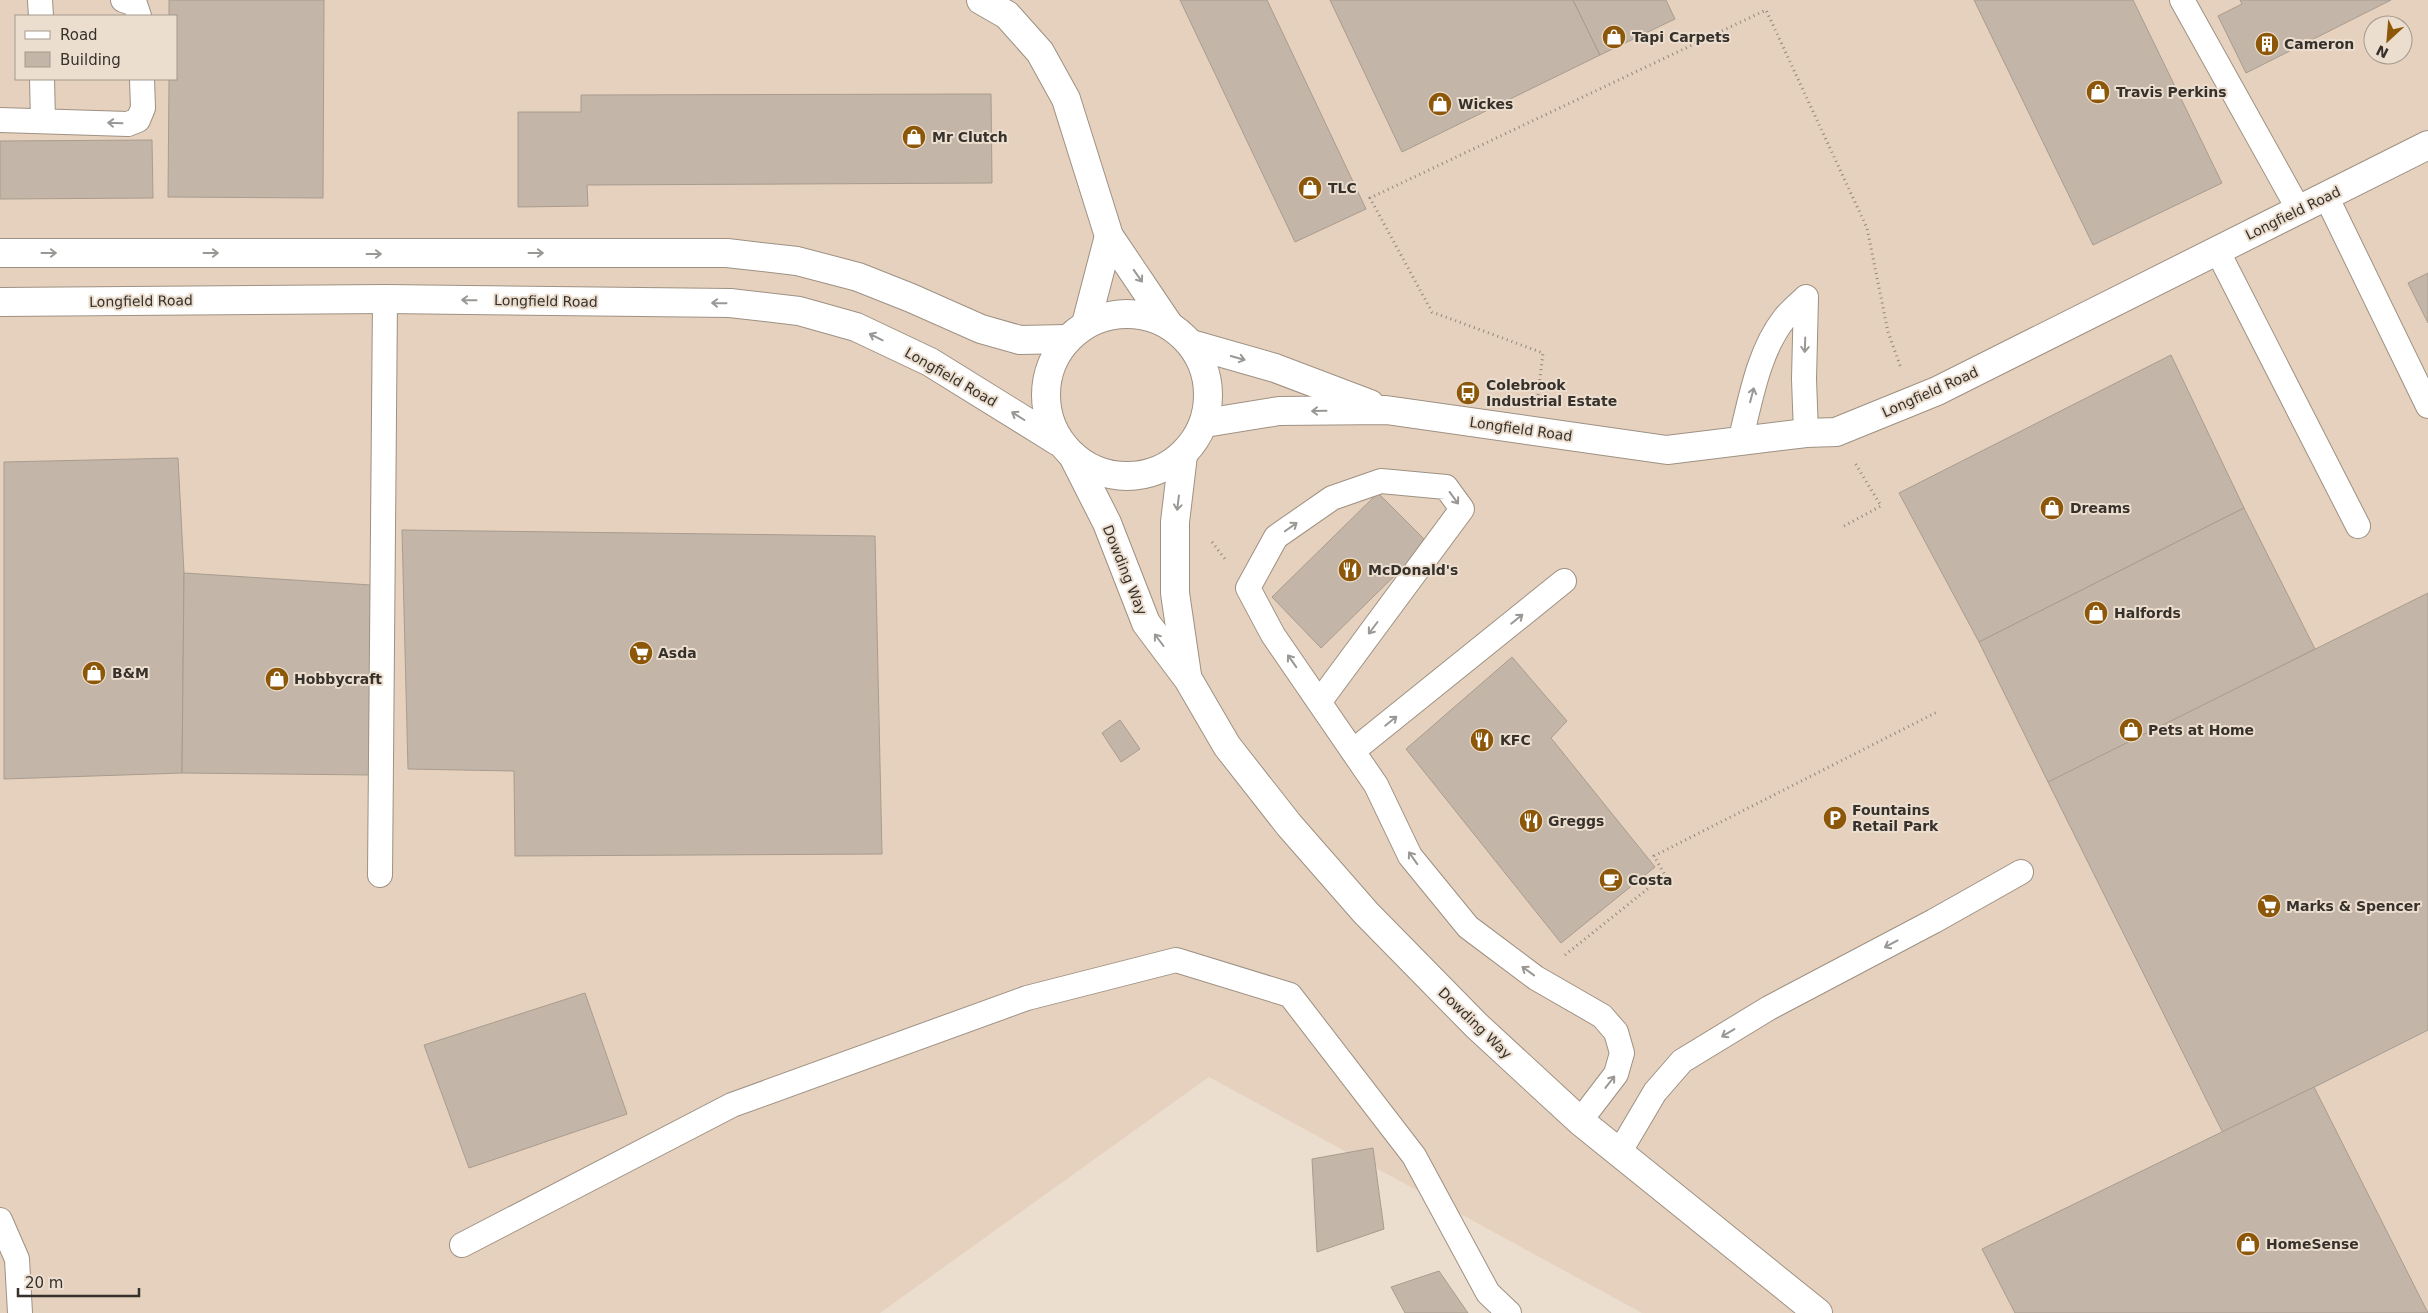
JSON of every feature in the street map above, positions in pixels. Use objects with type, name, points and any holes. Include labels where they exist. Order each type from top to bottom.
[{"type":"street","points":[[981,0],[1006,15],[1040,52],[1066,99],[1109,236],[1170,325],[1191,344],[1205,368],[1209,396],[1204,423],[1196,440],[1183,455],[1163,468],[1140,476],[1116,476],[1093,469],[1066,449],[1048,416],[1045,388],[1052,362],[1076,332],[1109,236]]},
{"type":"street","name":"Longfield Road","points":[[1204,423],[1279,411],[1386,410],[1667,450],[1806,433],[1836,432],[1937,391],[2428,145]]},
{"type":"street","points":[[0,253],[727,253],[797,261],[858,277],[912,298],[981,330],[1020,340],[1076,332],[1106,316],[1128,313],[1150,316],[1170,325]]},
{"type":"street","name":"Longfield Road","points":[[0,302],[385,299],[730,304],[799,311],[856,327],[930,362],[1066,449]]},
{"type":"street","name":"Longfield Road","points":[[1191,344],[1275,368],[1386,410]]},
{"type":"street","name":"Dowding Way","points":[[1066,449],[1108,523],[1146,623],[1188,678],[1227,746],[1289,825],[1354,898],[1477,1026],[1580,1121],[1619,1154],[1818,1313]]},
{"type":"street","name":"Dowding Way","points":[[1183,455],[1175,522],[1176,593],[1188,678]]},
{"type":"lane","points":[[40,0],[40,15]]},
{"type":"lane","points":[[124,0],[136,4],[139,15]]},
{"type":"lane","points":[[2182,0],[2298,210]]},
{"type":"lane","points":[[42,80],[43,121]]},
{"type":"lane","points":[[0,120],[128,124],[138,120],[143,108],[142,80]]},
{"type":"lane","points":[[2326,196],[2428,406]]},
{"type":"lane","points":[[2217,250],[2358,526]]},
{"type":"lane","points":[[1740,442],[1752,390],[1774,334],[1784,318],[1806,297],[1804,379],[1806,433]]},
{"type":"lane","points":[[380,875],[385,299]]},
{"type":"lane","points":[[1320,701],[1462,509],[1446,488],[1381,481],[1332,498],[1276,537],[1248,588],[1273,635],[1376,785],[1410,856],[1468,927],[1536,978],[1595,1011],[1616,1032],[1622,1053],[1616,1074],[1580,1121]]},
{"type":"lane","points":[[1353,751],[1564,581]]},
{"type":"lane","points":[[1619,1154],[1655,1092],[1682,1061],[1769,1008],[1934,922],[2021,872]]},
{"type":"lane","points":[[462,1245],[732,1105],[1027,998],[1176,960],[1290,995],[1414,1156],[1488,1293],[1509,1313]]},
{"type":"lane","points":[[0,1220],[17,1259],[20,1313]]},
{"type":"path","points":[[1534,431],[1543,352],[1432,312],[1370,198],[1766,10],[1867,228],[1888,332],[1904,375]]},
{"type":"path","points":[[1836,432],[1881,506],[1844,526]]},
{"type":"path","points":[[1536,978],[1665,874],[1654,856],[1939,712]]},
{"type":"shaded area","points":[[0,0],[2428,0],[2428,1313],[1642,1313],[1209,1077],[880,1313],[0,1313]]},
{"type":"building","points":[[169,0],[324,0],[323,198],[168,197],[169,80],[178,80],[178,15],[169,15]]},
{"type":"building","points":[[1180,0],[1267,0],[1366,209],[1295,242]]},
{"type":"building","name":"Wickes","points":[[1330,0],[1573,0],[1600,55],[1402,152]]},
{"type":"building","name":"Tapi Carpets","points":[[1573,0],[1666,0],[1675,19],[1600,55]]},
{"type":"building","name":"Travis Perkins","points":[[1974,0],[2133,0],[2222,183],[2093,245]]},
{"type":"building","name":"Cameron","points":[[2240,0],[2391,0],[2246,73],[2218,16],[2242,4]]},
{"type":"building","points":[[991,94],[992,183],[587,185],[588,206],[518,207],[518,112],[581,112],[581,95]]},
{"type":"building","points":[[152,140],[153,198],[0,199],[0,141]]},
{"type":"building","points":[[2428,273],[2428,323],[2408,283]]},
{"type":"building","points":[[2171,355],[2244,508],[1979,642],[1899,493]]},
{"type":"building","name":"B&M","points":[[178,458],[184,573],[182,773],[4,779],[4,462]]},
{"type":"building","name":"McDonald's","points":[[1378,493],[1428,543],[1321,648],[1272,597]]},
{"type":"building","points":[[2244,508],[2315,649],[2062,777],[2048,782],[1979,642]]},
{"type":"building","name":"Asda","points":[[402,530],[875,536],[882,854],[515,856],[514,771],[408,769]]},
{"type":"building","name":"Hobbycraft","points":[[184,573],[371,585],[372,775],[182,773]]},
{"type":"building","name":"Marks & Spencer","points":[[2428,593],[2428,1030],[2223,1133],[2048,782]]},
{"type":"building","points":[[1512,657],[1567,721],[1551,738],[1655,867],[1561,943],[1406,749]]},
{"type":"building","points":[[1120,720],[1140,749],[1121,762],[1102,733]]},
{"type":"building","points":[[585,993],[627,1114],[469,1168],[424,1045]]},
{"type":"building","points":[[2314,1087],[2428,1313],[2015,1313],[1982,1249]]},
{"type":"building","points":[[1373,1148],[1384,1229],[1317,1252],[1312,1159]]},
{"type":"building","points":[[1439,1271],[1468,1313],[1405,1313],[1391,1287]]},
{"type":"place","name":"Tapi Carpets","points":[[1614,37]]},
{"type":"place","name":"Cameron","points":[[2267,44]]},
{"type":"place","name":"Travis Perkins","points":[[2098,92]]},
{"type":"place","name":"Wickes","points":[[1440,104]]},
{"type":"place","name":"Mr Clutch","points":[[914,137]]},
{"type":"place","name":"TLC","points":[[1310,188]]},
{"type":"place","name":"Colebrook Industrial Estate","points":[[1468,393]]},
{"type":"place","name":"Dreams","points":[[2052,508]]},
{"type":"place","name":"McDonald's","points":[[1350,570]]},
{"type":"place","name":"Halfords","points":[[2096,613]]},
{"type":"place","name":"Asda","points":[[641,653]]},
{"type":"place","name":"B&M","points":[[94,673]]},
{"type":"place","name":"Hobbycraft","points":[[277,679]]},
{"type":"place","name":"Pets at Home","points":[[2131,730]]},
{"type":"place","name":"KFC","points":[[1482,740]]},
{"type":"place","name":"Fountains Retail Park","points":[[1835,818]]},
{"type":"place","name":"Greggs","points":[[1531,821]]},
{"type":"place","name":"Costa","points":[[1611,880]]},
{"type":"place","name":"Marks & Spencer","points":[[2269,906]]},
{"type":"place","name":"HomeSense","points":[[2248,1244]]}]
